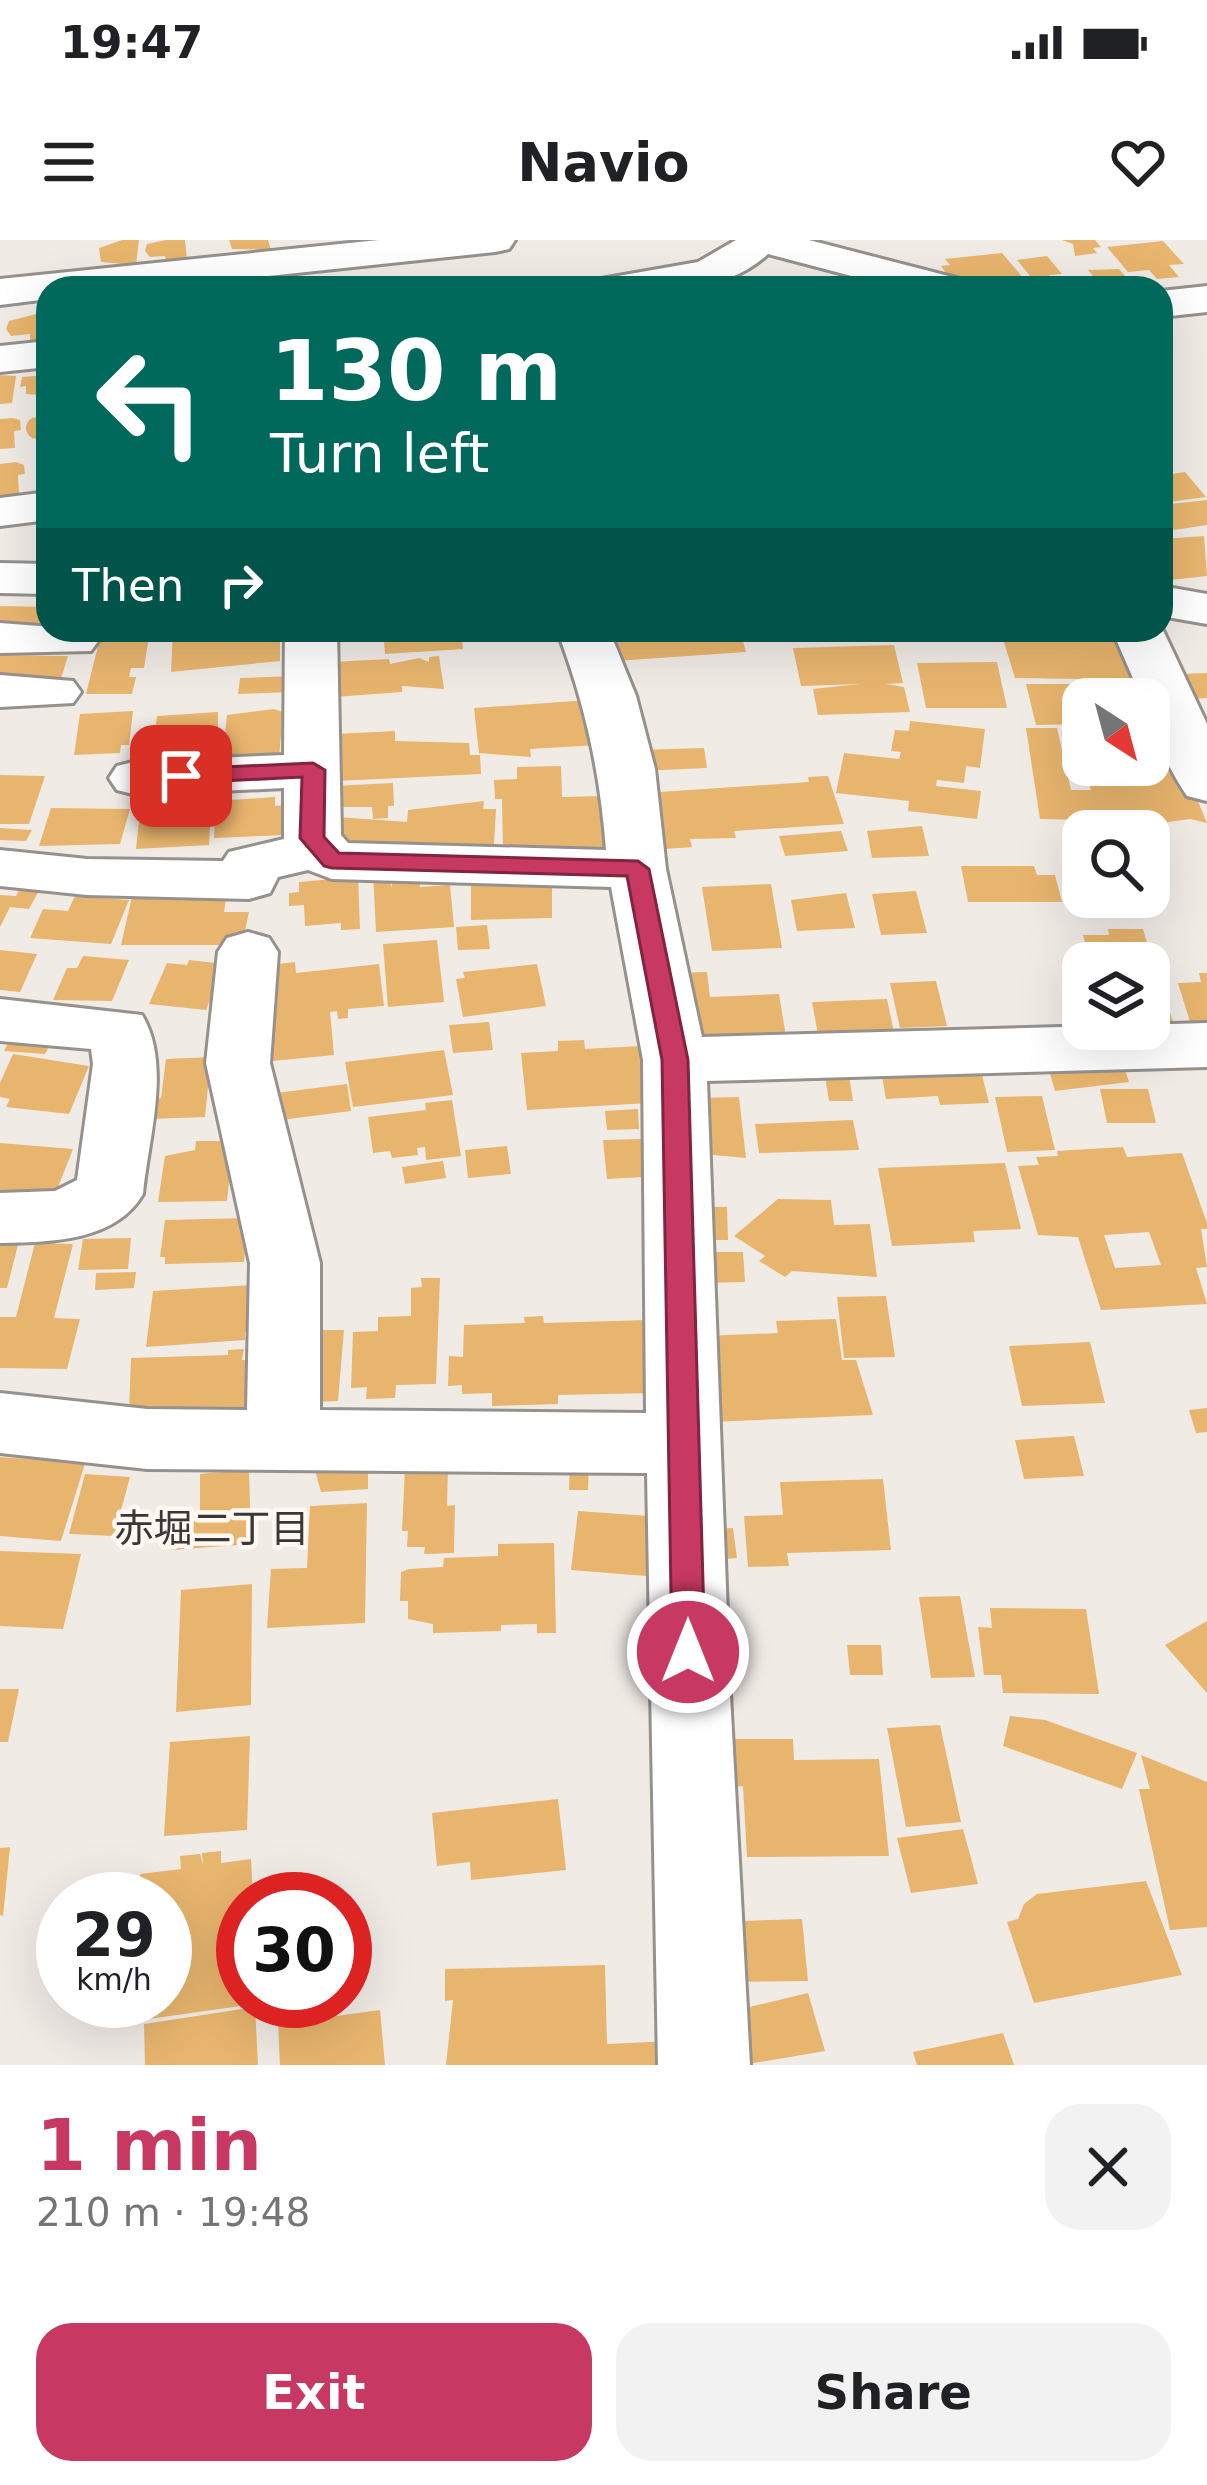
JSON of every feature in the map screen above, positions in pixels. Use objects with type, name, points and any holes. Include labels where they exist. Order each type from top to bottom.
[{"type":"street","points":[[76,240],[82,276]]},
{"type":"street","points":[[124,276],[212,254],[354,261],[495,240]]},
{"type":"street","points":[[663,276],[752,253],[879,276]]},
{"type":"street","points":[[0,292],[36,289]]},
{"type":"street","points":[[1173,303],[1207,299]]},
{"type":"street","points":[[0,359],[36,355]]},
{"type":"street","points":[[0,512],[36,508]]},
{"type":"street","points":[[0,578],[36,579]]},
{"type":"street","points":[[1173,603],[1207,609]]},
{"type":"street","points":[[0,638],[36,639]]},
{"type":"street","points":[[310,642],[312,838],[332,861],[638,869]]},
{"type":"street","points":[[588,642],[609,697],[627,769],[638,869],[675,1060],[689,1694],[704,2065]]},
{"type":"street","points":[[1143,642],[1207,784]]},
{"type":"street","points":[[0,691],[54,692]]},
{"type":"street","points":[[137,778],[313,770]]},
{"type":"street","points":[[0,868],[87,877],[249,880],[249,865],[322,849]]},
{"type":"street","points":[[248,952],[238,1063],[285,1263],[283,1439]]},
{"type":"street","points":[[0,1020],[120,1030],[125,1064],[109,1195],[64,1216],[0,1218]]},
{"type":"street","points":[[675,1060],[1207,1045]]},
{"type":"street","points":[[0,1424],[147,1439],[687,1443]]},
{"type":"building","points":[[139,240],[136,265],[101,262],[99,248]]},
{"type":"building","points":[[185,240],[187,259],[166,261],[165,256],[150,257],[145,251],[147,244]]},
{"type":"building","points":[[229,240],[268,240],[271,250],[232,249]]},
{"type":"building","points":[[1062,240],[1095,240],[1101,247],[1093,248],[1097,253],[1075,256],[1073,244]]},
{"type":"building","points":[[1163,241],[1184,264],[1169,265],[1179,277],[1154,276],[1149,270],[1128,272],[1107,247]]},
{"type":"building","points":[[1002,253],[1022,276],[948,276],[941,266],[950,265],[945,259]]},
{"type":"building","points":[[1047,256],[1062,274],[1030,276],[1017,260]]},
{"type":"building","points":[[1119,269],[1125,276],[1093,276],[1088,270]]},
{"type":"building","points":[[36,314],[36,341],[30,342],[30,334],[11,336],[6,329],[9,321]]},
{"type":"building","points":[[0,375],[16,376],[12,403],[0,404]]},
{"type":"building","points":[[36,376],[36,395],[26,394],[26,386],[20,387],[22,377]]},
{"type":"building","points":[[36,417],[36,439],[29,436],[29,420]]},
{"type":"building","points":[[0,419],[20,420],[21,430],[14,431],[15,448],[0,449]]},
{"type":"building","points":[[0,464],[24,465],[25,474],[18,475],[19,494],[0,496]]},
{"type":"building","points":[[1185,472],[1206,497],[1173,501],[1173,474]]},
{"type":"building","points":[[1207,500],[1207,525],[1174,530],[1173,504]]},
{"type":"building","points":[[1204,536],[1207,576],[1173,580],[1173,538]]},
{"type":"building","points":[[0,606],[36,607],[36,633],[0,632]]},
{"type":"building","points":[[99,642],[148,642],[144,668],[131,668],[129,677],[136,677],[132,694],[86,694]]},
{"type":"building","points":[[172,642],[280,642],[280,661],[171,672]]},
{"type":"building","points":[[384,642],[462,642],[463,649],[385,654]]},
{"type":"building","points":[[611,642],[743,642],[746,652],[615,661]]},
{"type":"building","points":[[1004,642],[1132,642],[1145,678],[1062,678],[1015,678]]},
{"type":"building","points":[[894,645],[903,683],[885,684],[904,687],[910,712],[818,715],[813,689],[860,684],[801,686],[793,648]]},
{"type":"building","points":[[0,655],[68,656],[59,685],[0,684]]},
{"type":"building","points":[[439,656],[444,689],[402,686],[402,692],[335,697],[332,662],[389,659],[390,664],[419,658],[429,662],[429,657]]},
{"type":"building","points":[[997,662],[1007,708],[926,708],[917,663]]},
{"type":"building","points":[[1207,673],[1207,698],[1192,699],[1181,674]]},
{"type":"building","points":[[292,676],[291,692],[238,694],[240,678]]},
{"type":"building","points":[[1026,684],[1062,684],[1062,724],[1036,725]]},
{"type":"building","points":[[590,700],[598,745],[530,749],[531,757],[479,753],[474,708]]},
{"type":"building","points":[[133,711],[129,745],[121,745],[120,753],[74,755],[80,714]]},
{"type":"building","points":[[218,712],[218,744],[159,746],[160,739],[154,739],[157,716]]},
{"type":"building","points":[[283,712],[279,758],[222,760],[227,715]]},
{"type":"building","points":[[910,721],[985,729],[980,768],[966,766],[964,783],[937,780],[936,786],[981,791],[977,819],[908,811],[909,801],[836,793],[844,753],[899,759],[901,752],[891,751],[895,730],[909,731]]},
{"type":"building","points":[[1026,728],[1057,728],[1062,786],[1071,790],[1170,786],[1170,771],[1185,770],[1207,823],[1170,822],[1170,810],[1062,810],[1062,819],[1040,819]]},
{"type":"building","points":[[395,731],[395,741],[469,743],[470,755],[480,755],[481,774],[336,781],[336,734]]},
{"type":"building","points":[[704,748],[707,768],[640,771],[638,750]]},
{"type":"building","points":[[561,766],[562,797],[606,796],[610,852],[503,851],[502,799],[495,799],[494,780],[517,779],[517,767]]},
{"type":"building","points":[[0,775],[45,776],[29,824],[0,824]]},
{"type":"building","points":[[828,776],[844,824],[734,831],[736,838],[690,839],[692,847],[652,850],[645,793],[809,782],[808,777]]},
{"type":"building","points":[[393,783],[394,806],[388,806],[388,818],[373,819],[372,807],[334,807],[333,786]]},
{"type":"building","points":[[275,797],[275,806],[286,805],[285,835],[214,838],[216,801]]},
{"type":"building","points":[[484,801],[483,809],[496,809],[494,844],[501,845],[499,859],[335,845],[336,817],[407,822],[408,810]]},
{"type":"building","points":[[51,808],[130,809],[120,844],[39,846]]},
{"type":"building","points":[[211,808],[209,845],[136,849],[140,812]]},
{"type":"building","points":[[922,826],[929,856],[872,858],[867,831]]},
{"type":"building","points":[[0,828],[32,830],[26,841],[0,840]]},
{"type":"building","points":[[841,831],[848,851],[785,856],[779,836]]},
{"type":"building","points":[[961,866],[1034,866],[1037,875],[1055,875],[1062,902],[968,902]]},
{"type":"building","points":[[390,871],[391,888],[393,881],[419,879],[420,887],[450,885],[454,927],[376,932],[373,872]]},
{"type":"building","points":[[333,874],[358,877],[360,929],[341,930],[341,923],[305,926],[304,905],[289,906],[289,893],[299,892],[299,882],[333,879]]},
{"type":"building","points":[[552,882],[552,918],[471,920],[471,884]]},
{"type":"building","points":[[771,884],[782,948],[712,951],[702,887]]},
{"type":"building","points":[[22,885],[41,887],[29,909],[10,907],[0,927],[0,895],[16,896]]},
{"type":"building","points":[[916,891],[927,933],[881,935],[872,894]]},
{"type":"building","points":[[133,892],[226,898],[224,912],[249,912],[242,945],[121,945]]},
{"type":"building","points":[[846,893],[855,928],[797,931],[791,900]]},
{"type":"building","points":[[75,896],[129,900],[111,944],[30,938],[43,909],[68,911]]},
{"type":"building","points":[[487,925],[490,949],[458,950],[456,927]]},
{"type":"building","points":[[1108,929],[1143,929],[1147,942],[1085,942],[1083,935],[1109,935]]},
{"type":"building","points":[[437,940],[444,1002],[388,1007],[383,944]]},
{"type":"building","points":[[0,950],[37,954],[20,992],[0,990]]},
{"type":"building","points":[[83,956],[129,960],[112,1001],[53,1000],[67,968],[77,968]]},
{"type":"building","points":[[189,960],[225,964],[206,1010],[149,1004],[167,963],[187,965]]},
{"type":"building","points":[[295,962],[296,973],[379,964],[384,1006],[348,1009],[348,1018],[338,1019],[337,1011],[330,1012],[334,1055],[273,1061],[273,1054],[263,1055],[262,1036],[275,1035],[274,1012],[262,1014],[269,965]]},
{"type":"building","points":[[537,964],[546,1006],[463,1017],[456,979],[465,978],[463,972]]},
{"type":"building","points":[[707,972],[710,997],[779,994],[787,1043],[689,1046],[676,973]]},
{"type":"building","points":[[1199,973],[1207,973],[1207,1027],[1192,1028],[1178,983],[1201,982]]},
{"type":"building","points":[[936,981],[947,1026],[900,1028],[890,983]]},
{"type":"building","points":[[887,999],[896,1042],[820,1045],[812,1002]]},
{"type":"building","points":[[489,1022],[493,1050],[453,1053],[449,1025]]},
{"type":"building","points":[[10,1039],[51,1043],[45,1054],[4,1051]]},
{"type":"building","points":[[584,1040],[585,1049],[641,1046],[649,1103],[527,1110],[521,1053],[558,1051],[558,1041]]},
{"type":"building","points":[[444,1050],[453,1095],[353,1107],[345,1062]]},
{"type":"building","points":[[1120,1053],[1129,1082],[1055,1091],[1045,1056]]},
{"type":"building","points":[[13,1054],[89,1066],[69,1114],[6,1107],[10,1099],[0,1097],[0,1083]]},
{"type":"building","points":[[211,1057],[205,1117],[150,1119],[152,1099],[161,1098],[166,1059]]},
{"type":"building","points":[[880,1065],[980,1067],[989,1103],[940,1105],[938,1096],[886,1099]]},
{"type":"building","points":[[848,1069],[853,1101],[829,1101],[824,1070]]},
{"type":"building","points":[[347,1084],[351,1111],[281,1120],[276,1093]]},
{"type":"building","points":[[1100,1089],[1148,1089],[1156,1123],[1107,1123]]},
{"type":"building","points":[[1042,1096],[1055,1150],[1007,1152],[995,1097]]},
{"type":"building","points":[[739,1097],[746,1158],[703,1154],[698,1098]]},
{"type":"building","points":[[452,1100],[461,1156],[426,1160],[425,1147],[417,1148],[418,1155],[392,1158],[390,1151],[373,1153],[368,1117],[426,1110],[425,1103]]},
{"type":"building","points":[[638,1109],[639,1129],[607,1130],[605,1111]]},
{"type":"building","points":[[853,1120],[859,1150],[759,1153],[755,1124]]},
{"type":"building","points":[[641,1139],[645,1177],[607,1179],[603,1140]]},
{"type":"building","points":[[196,1141],[226,1141],[224,1155],[232,1155],[227,1201],[158,1202],[165,1156],[195,1150]]},
{"type":"building","points":[[0,1143],[73,1149],[55,1195],[0,1190]]},
{"type":"building","points":[[507,1146],[511,1174],[468,1178],[465,1150]]},
{"type":"building","points":[[1123,1147],[1127,1157],[1182,1153],[1207,1223],[1207,1229],[1201,1229],[1207,1267],[1196,1268],[1207,1304],[1101,1310],[1078,1237],[1038,1235],[1018,1166],[1039,1165],[1036,1157],[1058,1156],[1057,1151]],"holes":[[[1149,1232],[1161,1265],[1115,1268],[1104,1235]]]},
{"type":"building","points":[[443,1161],[446,1178],[405,1184],[402,1167]]},
{"type":"building","points":[[1005,1163],[1021,1229],[973,1231],[975,1242],[892,1246],[878,1168]]},
{"type":"building","points":[[778,1199],[831,1200],[834,1225],[870,1224],[877,1277],[792,1271],[785,1277],[759,1261],[765,1256],[734,1236]]},
{"type":"building","points":[[701,1207],[727,1207],[728,1240],[702,1240]]},
{"type":"building","points":[[248,1218],[244,1262],[165,1264],[165,1257],[160,1257],[165,1220]]},
{"type":"building","points":[[131,1238],[128,1269],[78,1270],[83,1239]]},
{"type":"building","points":[[0,1240],[19,1241],[7,1288],[0,1288]]},
{"type":"building","points":[[35,1243],[73,1244],[54,1318],[80,1319],[67,1369],[0,1368],[0,1317],[16,1317]]},
{"type":"building","points":[[703,1252],[743,1252],[745,1282],[705,1283]]},
{"type":"building","points":[[136,1272],[134,1288],[95,1290],[96,1273]]},
{"type":"building","points":[[421,1278],[440,1278],[436,1384],[396,1385],[395,1398],[366,1399],[367,1387],[351,1388],[353,1332],[378,1331],[378,1317],[411,1316],[411,1288],[422,1287]]},
{"type":"building","points":[[252,1285],[257,1331],[245,1332],[245,1340],[146,1347],[153,1291]]},
{"type":"building","points":[[886,1296],[895,1357],[844,1358],[837,1297]]},
{"type":"building","points":[[543,1316],[544,1323],[648,1320],[653,1393],[558,1395],[558,1404],[492,1406],[492,1393],[462,1394],[462,1385],[448,1386],[449,1356],[463,1357],[464,1325],[525,1323],[524,1317]]},
{"type":"building","points":[[836,1319],[842,1360],[856,1360],[873,1415],[711,1422],[702,1336],[778,1333],[776,1321]]},
{"type":"building","points":[[321,1330],[344,1330],[338,1401],[316,1402]]},
{"type":"building","points":[[1090,1342],[1105,1403],[1022,1406],[1009,1346]]},
{"type":"building","points":[[244,1349],[242,1360],[257,1360],[267,1419],[129,1411],[131,1358],[228,1355],[228,1350]]},
{"type":"building","points":[[1207,1408],[1207,1432],[1196,1433],[1189,1410]]},
{"type":"building","points":[[1074,1436],[1084,1476],[1024,1479],[1015,1440]]},
{"type":"building","points":[[60,1455],[87,1457],[61,1541],[0,1536],[0,1457],[58,1461]]},
{"type":"building","points":[[368,1455],[368,1489],[321,1492],[311,1456]]},
{"type":"building","points":[[570,1458],[589,1458],[588,1490],[569,1490]]},
{"type":"building","points":[[448,1467],[447,1506],[455,1505],[454,1553],[424,1554],[425,1547],[407,1547],[408,1531],[402,1531],[405,1468]]},
{"type":"building","points":[[249,1469],[250,1508],[200,1514],[200,1474]]},
{"type":"building","points":[[85,1474],[130,1477],[114,1536],[69,1534]]},
{"type":"building","points":[[883,1479],[891,1550],[787,1553],[789,1566],[748,1567],[744,1516],[783,1515],[780,1482]]},
{"type":"building","points":[[367,1503],[365,1623],[267,1628],[271,1569],[307,1568],[310,1506]]},
{"type":"building","points":[[578,1511],[663,1517],[658,1577],[571,1570]]},
{"type":"building","points":[[252,1514],[251,1544],[171,1550],[173,1519]]},
{"type":"building","points":[[733,1528],[737,1558],[713,1560],[712,1529]]},
{"type":"building","points":[[554,1543],[556,1633],[537,1633],[537,1624],[501,1625],[501,1631],[433,1633],[433,1624],[408,1619],[408,1601],[400,1601],[401,1572],[443,1567],[444,1558],[498,1556],[498,1544]]},
{"type":"building","points":[[0,1551],[81,1554],[63,1629],[0,1626]]},
{"type":"building","points":[[252,1584],[251,1705],[176,1712],[181,1590]]},
{"type":"building","points":[[960,1596],[975,1677],[931,1678],[919,1597]]},
{"type":"building","points":[[990,1608],[1086,1609],[1099,1694],[1003,1693],[1001,1675],[984,1675],[978,1627],[992,1628]]},
{"type":"building","points":[[1207,1621],[1207,1693],[1165,1645]]},
{"type":"building","points":[[847,1645],[881,1645],[883,1675],[850,1675]]},
{"type":"building","points":[[0,1689],[19,1689],[8,1742],[0,1742]]},
{"type":"building","points":[[1010,1716],[1045,1720],[1137,1753],[1122,1789],[1003,1746]]},
{"type":"building","points":[[940,1725],[961,1822],[906,1827],[887,1728]]},
{"type":"building","points":[[250,1736],[247,1830],[164,1836],[170,1742]]},
{"type":"building","points":[[733,1739],[793,1739],[794,1760],[879,1759],[889,1856],[747,1857],[743,1786],[734,1787]]},
{"type":"building","points":[[1141,1755],[1207,1782],[1207,1927],[1170,1930],[1139,1789],[1150,1789]]},
{"type":"building","points":[[558,1799],[566,1870],[471,1880],[470,1862],[437,1866],[432,1813]]},
{"type":"building","points":[[963,1829],[978,1884],[911,1893],[897,1838]]},
{"type":"building","points":[[10,1847],[3,1916],[0,1848]]},
{"type":"building","points":[[221,1851],[221,1863],[251,1859],[252,1872],[216,1872],[216,2009],[192,2013],[192,1872],[156,1872],[181,1869],[180,1856],[200,1854],[203,1865],[202,1853]]},
{"type":"building","points":[[1146,1881],[1182,1975],[1034,2003],[1007,1922],[1018,1919],[1024,1904],[1037,1894]]},
{"type":"building","points":[[802,1919],[808,1981],[717,1982],[713,1922]]},
{"type":"building","points":[[605,1965],[607,2044],[671,2041],[672,2065],[446,2065],[453,2000],[445,2001],[445,1969]]},
{"type":"building","points":[[808,1993],[825,2051],[742,2065],[728,2012]]},
{"type":"building","points":[[380,2010],[385,2065],[280,2065],[278,2028],[372,2028],[372,2011]]},
{"type":"building","points":[[216,2013],[216,2028],[256,2028],[258,2065],[145,2065],[144,2028],[192,2028],[192,2017]]},
{"type":"building","points":[[1003,2033],[1014,2065],[917,2065],[913,2052]]},
{"type":"district","name":"赤堀二丁目","points":[[212,1528]]},
{"type":"route","points":[[181,776],[313,770],[312,838],[332,861],[638,869],[675,1060],[688,1652]]}]
